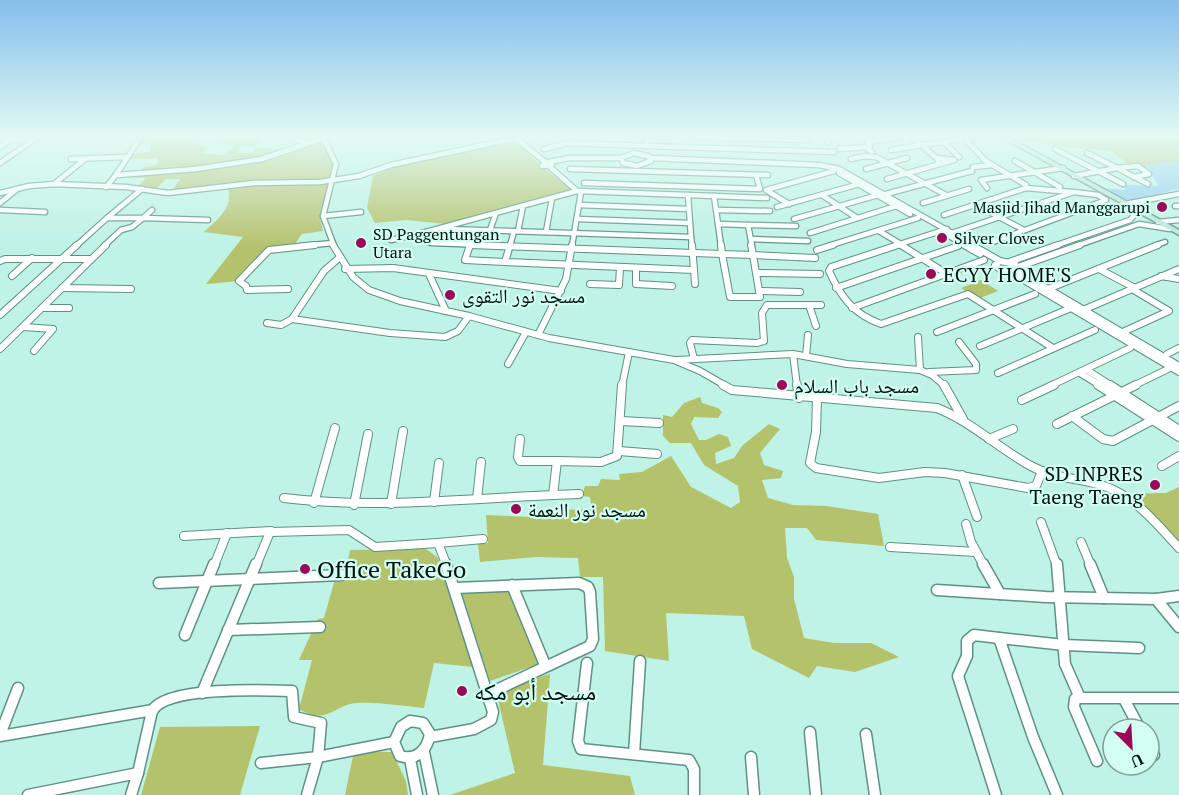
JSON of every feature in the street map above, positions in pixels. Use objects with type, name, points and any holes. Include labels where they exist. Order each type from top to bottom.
[{"type":"street","points":[[54,184],[67,174]]},
{"type":"street","points":[[106,187],[117,175],[127,174]]},
{"type":"street","points":[[334,174],[323,216],[345,268],[359,284],[369,290],[400,301],[470,316],[538,335],[674,360],[700,371],[732,390],[799,398],[937,408],[963,419],[1031,467],[1053,476],[1103,485],[1123,495],[1179,548]]},
{"type":"street","points":[[0,193],[54,184],[142,189],[168,193],[244,184],[332,181],[366,174]]},
{"type":"street","points":[[538,335],[561,291],[569,266],[575,233],[579,192],[562,174]]},
{"type":"street","points":[[626,185],[627,174]]},
{"type":"street","points":[[638,174],[638,185]]},
{"type":"street","points":[[738,174],[768,176]]},
{"type":"street","points":[[789,204],[766,190],[823,174]]},
{"type":"street","points":[[840,174],[918,218],[952,233],[998,262]]},
{"type":"street","points":[[850,174],[998,262],[1009,262],[1134,215],[1179,233]]},
{"type":"street","points":[[887,179],[904,174]]},
{"type":"street","points":[[904,174],[944,196]]},
{"type":"street","points":[[794,219],[877,195],[924,185],[957,174]]},
{"type":"street","points":[[1008,174],[1026,185]]},
{"type":"street","points":[[987,188],[981,180],[1030,174]]},
{"type":"street","points":[[1038,174],[1060,187]]},
{"type":"street","points":[[1071,174],[1125,204],[1139,224]]},
{"type":"street","points":[[1074,176],[1085,174]]},
{"type":"street","points":[[1102,174],[1123,184]]},
{"type":"street","points":[[1129,174],[1148,184]]},
{"type":"street","points":[[1134,177],[1148,174]]},
{"type":"street","points":[[584,183],[760,189],[756,175]]},
{"type":"street","points":[[777,207],[856,185]]},
{"type":"street","points":[[944,215],[1030,188],[1098,195],[1106,201],[993,242]]},
{"type":"street","points":[[0,203],[18,189]]},
{"type":"street","points":[[0,315],[61,258],[142,189]]},
{"type":"street","points":[[923,202],[969,189]]},
{"type":"street","points":[[391,240],[579,192],[766,198]]},
{"type":"street","points":[[952,233],[1074,192]]},
{"type":"street","points":[[824,194],[859,217]]},
{"type":"street","points":[[1125,204],[1179,194]]},
{"type":"street","points":[[688,195],[695,284]]},
{"type":"street","points":[[714,196],[729,296],[758,298],[761,296],[748,225]]},
{"type":"street","points":[[546,232],[552,198]]},
{"type":"street","points":[[977,204],[1025,230]]},
{"type":"street","points":[[579,205],[688,209]]},
{"type":"street","points":[[505,262],[523,206]]},
{"type":"street","points":[[810,233],[896,206]]},
{"type":"street","points":[[0,210],[45,212]]},
{"type":"street","points":[[0,349],[121,230],[132,226],[152,210]]},
{"type":"street","points":[[717,210],[770,212]]},
{"type":"street","points":[[323,216],[361,212]]},
{"type":"street","points":[[490,230],[496,213]]},
{"type":"street","points":[[107,218],[208,220]]},
{"type":"street","points":[[817,249],[918,218]]},
{"type":"street","points":[[577,219],[690,223]]},
{"type":"street","points":[[998,262],[999,270],[1016,270],[1139,224],[1179,220]]},
{"type":"street","points":[[718,224],[796,226]]},
{"type":"street","points":[[437,229],[691,237]]},
{"type":"street","points":[[881,230],[948,273]]},
{"type":"street","points":[[944,231],[831,267],[829,271],[841,298],[864,316],[881,324],[965,294],[1050,350]]},
{"type":"street","points":[[422,233],[429,243],[815,258]]},
{"type":"street","points":[[751,240],[808,241]]},
{"type":"street","points":[[937,333],[1165,242]]},
{"type":"street","points":[[288,289],[248,291],[239,281],[269,250],[333,243]]},
{"type":"street","points":[[470,245],[465,260],[694,270]]},
{"type":"street","points":[[836,288],[958,246]]},
{"type":"street","points":[[0,261],[32,258],[92,259]]},
{"type":"street","points":[[12,276],[32,258]]},
{"type":"street","points":[[267,323],[281,325],[292,319],[324,271],[339,258]]},
{"type":"street","points":[[852,308],[984,260]]},
{"type":"street","points":[[1009,262],[1042,291],[1071,308],[1081,311],[1179,372]]},
{"type":"street","points":[[345,268],[383,267],[561,291]]},
{"type":"street","points":[[590,284],[619,285],[620,267]]},
{"type":"street","points":[[636,268],[636,284],[672,286]]},
{"type":"street","points":[[1081,311],[1179,268]]},
{"type":"street","points":[[1097,270],[1169,311],[1125,331]]},
{"type":"street","points":[[757,273],[820,274]]},
{"type":"street","points":[[429,274],[446,311]]},
{"type":"street","points":[[1161,276],[1179,279]]},
{"type":"street","points":[[62,288],[131,289]]},
{"type":"street","points":[[760,291],[800,292]]},
{"type":"street","points":[[1042,291],[1179,366]]},
{"type":"street","points":[[809,304],[816,326]]},
{"type":"street","points":[[694,358],[690,343],[692,340],[757,343],[764,341],[762,313],[767,305],[821,305]]},
{"type":"street","points":[[42,308],[69,308]]},
{"type":"street","points":[[980,346],[1071,308]]},
{"type":"street","points":[[292,319],[390,333],[445,337],[458,331],[470,316]]},
{"type":"street","points":[[22,327],[53,329],[34,351]]},
{"type":"street","points":[[998,373],[1095,330]]},
{"type":"street","points":[[508,364],[526,332]]},
{"type":"street","points":[[806,356],[808,335]]},
{"type":"street","points":[[918,337],[923,371]]},
{"type":"street","points":[[674,360],[793,354],[847,364],[923,371],[976,370],[976,364],[959,342]]},
{"type":"street","points":[[1022,400],[1130,348]]},
{"type":"street","points":[[1167,354],[1179,348]]},
{"type":"street","points":[[520,439],[518,457],[520,461],[606,462],[614,459],[619,451],[623,376],[629,352]]},
{"type":"street","points":[[793,354],[799,398]]},
{"type":"street","points":[[1057,424],[1168,369]]},
{"type":"street","points":[[923,371],[943,383],[963,419]]},
{"type":"street","points":[[1084,372],[1156,419],[1179,437]]},
{"type":"street","points":[[818,398],[816,432],[810,461],[814,467],[879,478],[925,472],[962,475],[1031,488],[1038,483],[1042,471]]},
{"type":"street","points":[[1072,416],[1108,441],[1113,441],[1179,406]]},
{"type":"street","points":[[1156,419],[1179,430]]},
{"type":"street","points":[[621,421],[659,423]]},
{"type":"street","points":[[314,503],[335,428]]},
{"type":"street","points":[[989,439],[1013,429]]},
{"type":"street","points":[[391,504],[403,431]]},
{"type":"street","points":[[354,505],[368,434]]},
{"type":"street","points":[[619,451],[657,454]]},
{"type":"street","points":[[1162,466],[1179,456]]},
{"type":"street","points":[[553,495],[557,460]]},
{"type":"street","points":[[477,499],[481,462]]},
{"type":"street","points":[[434,502],[439,463]]},
{"type":"street","points":[[962,475],[976,517]]},
{"type":"street","points":[[284,498],[314,503],[354,505],[579,494]]},
{"type":"street","points":[[1041,522],[1058,568],[1065,664],[1080,698]]},
{"type":"street","points":[[966,524],[976,552],[1000,594]]},
{"type":"street","points":[[184,536],[349,530],[368,545],[375,546],[483,539]]},
{"type":"street","points":[[202,693],[252,578],[268,535],[272,531]]},
{"type":"street","points":[[185,635],[227,533]]},
{"type":"street","points":[[1081,542],[1104,598]]},
{"type":"street","points":[[430,734],[424,752],[410,759],[396,752],[394,742],[401,727],[410,721],[423,723],[430,734],[430,737],[440,736],[474,729],[491,720],[494,712],[455,588],[438,543]]},
{"type":"street","points":[[890,547],[976,552]]},
{"type":"street","points":[[159,583],[341,574]]},
{"type":"street","points":[[455,588],[579,583],[588,587],[590,592],[593,639],[590,646],[545,665],[489,694]]},
{"type":"street","points":[[512,585],[545,665]]},
{"type":"street","points":[[937,590],[1060,597],[1156,599],[1179,596]]},
{"type":"street","points":[[1156,599],[1179,627]]},
{"type":"street","points":[[228,630],[320,627]]},
{"type":"street","points":[[996,795],[958,676],[967,656],[970,638],[974,635],[1064,645],[1139,648]]},
{"type":"street","points":[[999,638],[1033,737],[1057,795]]},
{"type":"street","points":[[634,754],[640,661]]},
{"type":"street","points":[[587,663],[579,745],[585,750],[689,760],[694,769],[694,795]]},
{"type":"street","points":[[0,735],[18,688]]},
{"type":"street","points":[[131,795],[153,710],[163,700],[202,693],[293,692],[291,712],[294,717],[321,723],[318,757],[307,795]]},
{"type":"street","points":[[1097,760],[1074,707],[1075,699],[1179,698]]},
{"type":"street","points":[[1124,699],[1134,717]]},
{"type":"street","points":[[0,735],[153,710]]},
{"type":"street","points":[[810,732],[816,795]]},
{"type":"street","points":[[866,734],[875,795]]},
{"type":"street","points":[[261,764],[318,757],[394,742]]},
{"type":"street","points":[[424,752],[433,795]]},
{"type":"street","points":[[751,757],[754,795]]},
{"type":"street","points":[[410,759],[417,795]]},
{"type":"street","points":[[28,795],[138,773]]},
{"type":"green space","points":[[121,174],[332,174],[330,180],[172,191],[180,179],[166,179],[155,190],[138,186],[146,178],[118,177]]},
{"type":"green space","points":[[378,174],[552,174],[573,189],[446,224],[406,220],[375,223],[367,208],[373,176]]},
{"type":"green space","points":[[330,183],[320,218],[323,231],[302,234],[292,248],[265,251],[239,281],[206,284],[243,237],[204,232],[227,207],[228,187]]},
{"type":"green space","points":[[981,280],[998,291],[978,299],[961,288]]},
{"type":"green space","points":[[700,397],[702,403],[718,408],[722,412],[718,418],[694,417],[691,424],[699,440],[706,440],[719,434],[728,437],[731,446],[715,453],[716,464],[734,458],[742,446],[769,424],[780,429],[760,453],[764,465],[783,471],[781,478],[762,480],[768,498],[793,505],[827,506],[878,514],[884,546],[816,540],[807,528],[785,528],[787,558],[794,577],[794,599],[804,638],[834,643],[871,643],[899,657],[855,672],[817,666],[809,678],[752,649],[744,616],[666,613],[669,661],[605,651],[603,577],[580,577],[578,558],[536,557],[480,562],[478,544],[488,543],[486,515],[530,517],[529,511],[592,509],[590,497],[582,496],[585,486],[598,486],[601,479],[620,480],[619,474],[642,472],[671,456],[691,487],[731,508],[740,502],[738,486],[704,465],[691,443],[670,443],[663,436],[663,415],[672,417],[684,403]]},
{"type":"green space","points":[[1179,487],[1179,545],[1129,494],[1166,493]]},
{"type":"green space","points":[[426,549],[437,557],[441,564],[473,667],[434,663],[424,708],[357,703],[324,715],[309,714],[299,709],[312,660],[299,660],[318,619],[324,618],[335,579],[345,578],[350,550]]},
{"type":"green space","points":[[508,591],[539,664],[490,681],[462,593]]},
{"type":"green space","points":[[550,674],[543,765],[630,776],[635,795],[450,795],[515,773],[496,691]]},
{"type":"green space","points":[[260,726],[240,795],[141,795],[160,727]]},
{"type":"green space","points":[[366,752],[392,752],[406,781],[408,795],[345,795],[353,756]]},
{"type":"water","points":[[1152,174],[1179,174],[1179,189],[1141,201],[1128,202],[1102,188],[1125,190],[1125,185],[1159,186]]},
{"type":"place","name":"Masjid Jihad Manggarupi","points":[[1162,207]]},
{"type":"place","name":"Silver Cloves","points":[[942,238]]},
{"type":"place","name":"SD Paggentungan Utara","points":[[361,243]]},
{"type":"place","name":"ECYY HOME'S","points":[[931,274]]},
{"type":"place","name":"مسجد نور التقوى","points":[[450,295]]},
{"type":"place","name":"مسجد باب السلام","points":[[782,385]]},
{"type":"place","name":"SD INPRES Taeng Taeng","points":[[1155,485]]},
{"type":"place","name":"مسجد نور النعمة","points":[[516,509]]},
{"type":"place","name":"Office TakeGo","points":[[305,569]]},
{"type":"place","name":"مسجد أبو مكه","points":[[462,691]]}]
